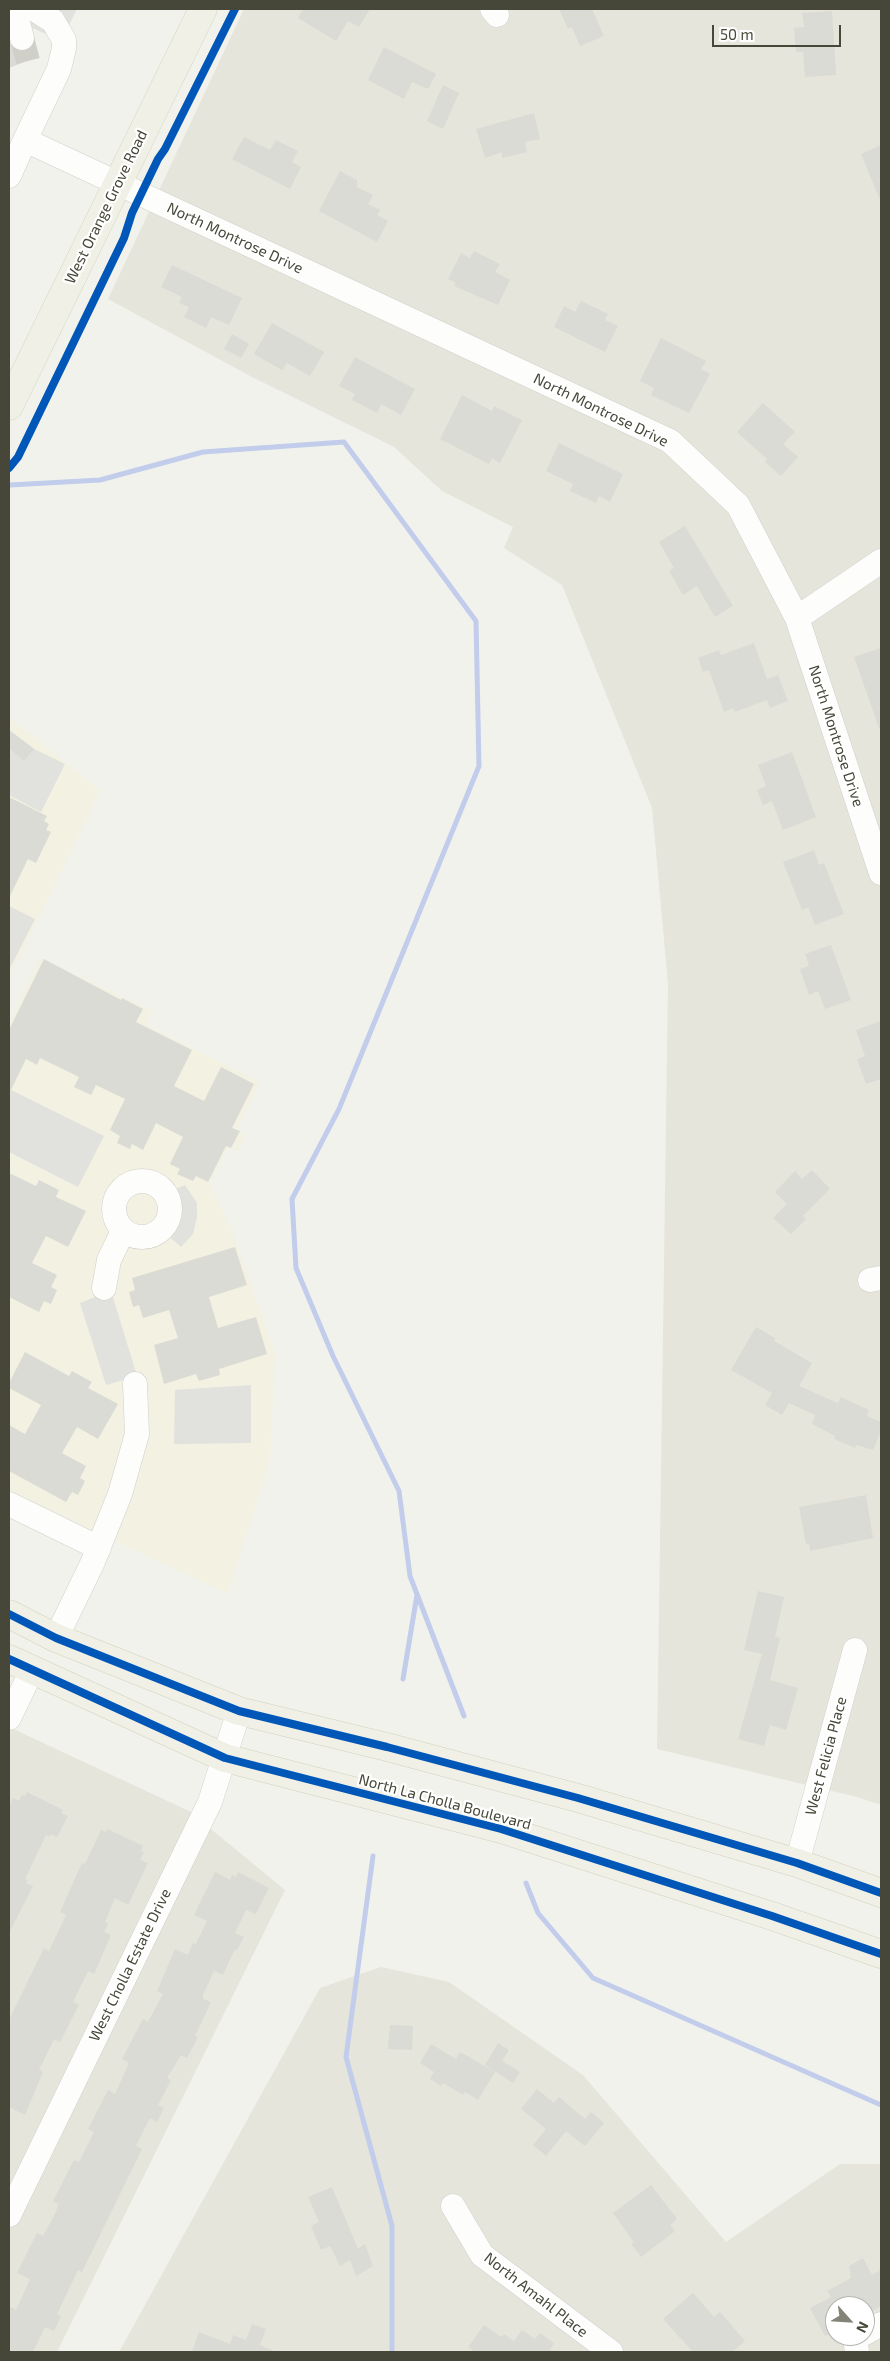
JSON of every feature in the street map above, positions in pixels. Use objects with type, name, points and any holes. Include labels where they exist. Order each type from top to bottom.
[{"type":"main road","name":"West Orange Grove Road","points":[[9,406],[203,9]]},
{"type":"main road","points":[[9,1614],[56,1638],[239,1711],[387,1747],[578,1798],[797,1863],[881,1893]]},
{"type":"main road","name":"North La Cholla Boulevard","points":[[20,1665],[225,1758],[501,1829],[772,1916],[881,1954]]},
{"type":"street","points":[[22,9],[17,19],[22,38]]},
{"type":"street","points":[[9,176],[59,69],[64,48],[64,40],[53,21],[34,9]]},
{"type":"street","name":"North Montrose Drive","points":[[25,140],[670,441],[738,505],[797,618],[880,867]]},
{"type":"street","points":[[797,618],[881,561]]},
{"type":"street","points":[[104,1288],[109,1260],[123,1231]]},
{"type":"street","points":[[56,1638],[99,1548],[120,1494],[137,1434],[135,1384]]},
{"type":"street","points":[[9,1504],[99,1548]]},
{"type":"street","name":"West Felicia Place","points":[[797,1863],[855,1650]]},
{"type":"street","points":[[9,1718],[20,1665]]},
{"type":"street","name":"West Cholla Estate Drive","points":[[9,2215],[210,1802],[239,1711]]},
{"type":"street","name":"North Amahl Place","points":[[453,2206],[482,2256],[611,2352]]},
{"type":"shaded area","points":[[9,9],[77,9],[61,41],[9,17]]},
{"type":"shaded area","points":[[244,9],[881,9],[881,1805],[857,1797],[657,1749],[668,984],[652,808],[562,585],[504,548],[513,527],[442,491],[394,447],[252,377],[108,299]]},
{"type":"shaded area","points":[[9,717],[100,791],[9,979]]},
{"type":"shaded area","points":[[9,730],[34,749],[65,764],[41,812],[9,795]]},
{"type":"shaded area","points":[[9,906],[35,919],[9,970]]},
{"type":"shaded area","points":[[41,958],[152,1011],[146,1025],[260,1082],[237,1130],[246,1135],[239,1151],[229,1147],[209,1183],[232,1231],[275,1353],[270,1460],[228,1594],[9,1491],[9,1024]]},
{"type":"shaded area","points":[[11,1090],[104,1136],[78,1187],[9,1152],[9,1095]]},
{"type":"shaded area","points":[[185,1185],[197,1203],[197,1217],[193,1234],[181,1247],[166,1234],[174,1223],[177,1212],[176,1199],[171,1191]]},
{"type":"shaded area","points":[[111,1291],[137,1376],[106,1385],[80,1303]]},
{"type":"shaded area","points":[[251,1385],[251,1443],[174,1444],[175,1390]]},
{"type":"shaded area","points":[[9,1727],[189,1811],[285,1890],[57,2352],[9,2352]]},
{"type":"shaded area","points":[[381,1967],[449,1982],[583,2075],[726,2242],[840,2164],[881,2164],[881,2352],[119,2352],[320,1988]]},
{"type":"building","points":[[303,9],[370,9],[359,27],[348,21],[336,41],[298,18]]},
{"type":"building","points":[[559,9],[592,9],[604,36],[580,46],[572,27],[568,29]]},
{"type":"building","points":[[832,11],[836,75],[805,77],[803,52],[796,52],[794,28],[804,27],[802,13]]},
{"type":"building","points":[[9,43],[19,51],[26,51],[33,46],[37,57],[9,68]]},
{"type":"building","points":[[384,47],[436,74],[428,89],[412,82],[404,99],[368,80]]},
{"type":"building","points":[[443,85],[459,93],[443,129],[427,121]]},
{"type":"building","points":[[534,113],[540,139],[525,142],[527,152],[502,158],[502,152],[485,158],[476,129]]},
{"type":"building","points":[[244,137],[270,150],[276,140],[298,151],[292,162],[301,167],[290,189],[232,159]]},
{"type":"building","points":[[881,145],[881,202],[861,154]]},
{"type":"building","points":[[340,171],[357,180],[357,187],[373,195],[368,204],[380,210],[377,215],[388,221],[377,242],[319,211]]},
{"type":"building","points":[[474,251],[500,264],[495,272],[510,280],[498,305],[454,286],[456,283],[448,279],[461,253],[470,258]]},
{"type":"building","points":[[172,265],[242,298],[229,325],[211,317],[206,328],[184,317],[189,307],[179,303],[182,297],[161,287]]},
{"type":"building","points":[[581,301],[608,314],[605,320],[618,326],[605,352],[554,327],[564,306],[575,312]]},
{"type":"building","points":[[272,323],[324,352],[310,376],[287,363],[282,370],[254,354]]},
{"type":"building","points":[[232,334],[249,344],[241,358],[224,349]]},
{"type":"building","points":[[661,338],[706,361],[701,369],[710,374],[689,413],[651,395],[654,388],[640,381]]},
{"type":"building","points":[[355,357],[415,389],[401,415],[381,404],[377,413],[352,400],[355,394],[339,386]]},
{"type":"building","points":[[462,395],[492,411],[494,406],[522,420],[500,463],[492,458],[489,464],[440,439]]},
{"type":"building","points":[[763,403],[795,432],[783,444],[798,457],[781,476],[765,462],[767,459],[737,432]]},
{"type":"building","points":[[559,443],[623,474],[610,502],[599,496],[596,503],[570,491],[573,484],[546,471]]},
{"type":"building","points":[[685,526],[733,606],[715,617],[697,586],[683,595],[669,571],[674,568],[659,542]]},
{"type":"building","points":[[754,643],[767,679],[778,675],[788,701],[770,708],[767,700],[735,712],[733,708],[724,712],[709,670],[703,672],[698,658],[719,650],[721,655]]},
{"type":"building","points":[[881,648],[881,728],[879,728],[854,657]]},
{"type":"building","points":[[9,730],[34,749],[24,761],[9,748]]},
{"type":"building","points":[[792,752],[816,817],[783,830],[772,801],[763,805],[757,790],[766,786],[758,765]]},
{"type":"building","points":[[9,797],[47,816],[44,821],[49,824],[46,830],[51,832],[36,863],[28,859],[9,898]]},
{"type":"building","points":[[814,850],[819,865],[824,863],[844,914],[815,925],[808,907],[802,910],[783,862]]},
{"type":"building","points":[[831,945],[851,1000],[825,1009],[818,991],[809,995],[800,969],[809,966],[805,954]]},
{"type":"building","points":[[44,959],[121,1000],[122,998],[143,1009],[136,1022],[192,1050],[174,1086],[204,1101],[221,1067],[254,1084],[232,1128],[240,1131],[231,1148],[226,1146],[208,1182],[196,1176],[193,1181],[177,1174],[180,1169],[170,1164],[183,1137],[156,1123],[143,1150],[132,1144],[130,1149],[117,1143],[120,1136],[110,1130],[125,1099],[96,1085],[91,1095],[74,1087],[79,1077],[40,1058],[37,1065],[26,1059],[9,1094],[9,1030]]},
{"type":"building","points":[[881,1021],[881,1079],[866,1084],[857,1059],[865,1056],[856,1030]]},
{"type":"building","points":[[812,1170],[830,1189],[803,1216],[806,1219],[791,1234],[773,1218],[787,1204],[775,1192],[795,1171],[802,1179]]},
{"type":"building","points":[[9,1173],[36,1186],[39,1180],[59,1190],[56,1197],[86,1211],[68,1247],[46,1236],[32,1263],[57,1275],[51,1287],[57,1290],[51,1304],[44,1301],[39,1312],[9,1297]]},
{"type":"building","points":[[235,1247],[247,1285],[209,1297],[218,1328],[256,1317],[267,1354],[219,1369],[220,1375],[199,1381],[196,1374],[164,1384],[154,1345],[178,1338],[169,1310],[143,1318],[139,1305],[133,1307],[129,1292],[135,1290],[132,1278]]},
{"type":"building","points":[[756,1327],[775,1338],[774,1341],[812,1363],[799,1386],[838,1403],[841,1397],[869,1410],[867,1416],[881,1422],[881,1431],[873,1450],[856,1445],[855,1448],[834,1439],[835,1436],[812,1424],[815,1415],[789,1403],[782,1415],[765,1405],[772,1393],[731,1370]]},
{"type":"building","points":[[25,1352],[69,1376],[72,1371],[92,1382],[88,1388],[118,1404],[98,1439],[77,1427],[62,1453],[86,1466],[80,1478],[85,1481],[78,1495],[72,1492],[66,1502],[9,1471],[9,1425],[25,1434],[41,1405],[9,1388],[9,1383]]},
{"type":"building","points":[[866,1495],[873,1538],[810,1551],[809,1544],[806,1544],[799,1507]]},
{"type":"building","points":[[758,1591],[784,1597],[775,1637],[780,1638],[770,1680],[798,1688],[786,1730],[770,1725],[764,1746],[738,1739],[762,1654],[744,1650]]},
{"type":"building","points":[[27,1792],[63,1810],[61,1813],[68,1816],[57,1837],[51,1834],[50,1837],[46,1835],[25,1879],[28,1880],[26,1883],[33,1886],[9,1933],[9,1806],[13,1798],[19,1801],[22,1795],[25,1796]]},
{"type":"building","points":[[107,1829],[143,1846],[141,1851],[144,1852],[140,1860],[148,1863],[128,1905],[115,1898],[105,1922],[108,1924],[104,1932],[111,1935],[94,1974],[88,1971],[73,2002],[79,2005],[60,2042],[54,2039],[39,2070],[43,2072],[25,2115],[9,2107],[9,2020],[44,1948],[49,1951],[66,1915],[60,1912],[82,1863],[85,1864],[101,1830],[106,1832]]},
{"type":"building","points":[[215,1872],[230,1880],[232,1875],[236,1877],[238,1872],[269,1888],[256,1914],[246,1910],[235,1933],[244,1937],[237,1950],[235,1949],[223,1975],[214,1971],[203,1995],[203,1999],[211,2002],[195,2036],[198,2037],[187,2058],[181,2055],[167,2078],[171,2080],[158,2105],[164,2108],[157,2122],[150,2118],[136,2146],[142,2149],[82,2272],[78,2270],[57,2314],[61,2316],[54,2331],[45,2327],[33,2352],[9,2352],[9,2306],[16,2310],[30,2279],[17,2273],[37,2233],[43,2236],[56,2212],[58,2204],[53,2201],[74,2160],[79,2162],[94,2132],[88,2129],[108,2090],[115,2094],[129,2063],[122,2059],[143,2019],[148,2022],[163,1994],[157,1991],[175,1949],[188,1955],[193,1943],[196,1944],[207,1921],[194,1915]]},
{"type":"building","points":[[390,2025],[413,2026],[412,2050],[388,2049]]},
{"type":"building","points":[[498,2043],[509,2050],[502,2061],[520,2072],[513,2083],[485,2065]]},
{"type":"building","points":[[431,2044],[456,2059],[460,2052],[495,2072],[478,2100],[465,2092],[463,2095],[443,2083],[441,2086],[430,2079],[434,2072],[420,2063]]},
{"type":"building","points":[[537,2089],[554,2103],[559,2097],[585,2119],[591,2112],[604,2123],[585,2146],[566,2131],[546,2156],[533,2145],[546,2129],[521,2109]]},
{"type":"building","points":[[651,2185],[677,2219],[670,2225],[675,2231],[641,2257],[631,2244],[634,2242],[613,2213]]},
{"type":"building","points":[[332,2187],[358,2249],[365,2244],[373,2266],[356,2276],[350,2260],[340,2266],[330,2246],[321,2250],[311,2226],[319,2222],[308,2197]]},
{"type":"building","points":[[863,2258],[872,2275],[881,2270],[881,2306],[875,2309],[875,2296],[830,2296],[827,2291],[851,2278],[849,2266]]},
{"type":"building","points":[[693,2293],[714,2317],[720,2312],[745,2341],[732,2352],[693,2352],[663,2319]]},
{"type":"building","points":[[825,2300],[825,2336],[810,2308]]},
{"type":"building","points":[[252,2324],[266,2329],[260,2345],[276,2352],[192,2352],[199,2332],[230,2344],[233,2335],[246,2340]]},
{"type":"building","points":[[484,2325],[501,2337],[504,2334],[514,2341],[522,2330],[535,2339],[540,2333],[554,2343],[550,2350],[554,2352],[475,2352],[468,2347]]},
{"type":"waterway","points":[[10,485],[100,480],[203,452],[344,442],[476,621],[479,766],[339,1109],[292,1199],[296,1268],[333,1356],[399,1491],[410,1576],[464,1716]]},
{"type":"waterway","points":[[403,1679],[417,1595]]},
{"type":"waterway","points":[[373,1856],[346,2057],[392,2226],[392,2352]]},
{"type":"waterway","points":[[526,1883],[538,1913],[593,1978],[881,2105]]},
{"type":"tunnel","points":[[22,38],[28,61]]},
{"type":"cycle path","points":[[9,468],[18,457],[124,238],[132,213],[158,159],[165,149],[235,9]]},
{"type":"cycle path","points":[[9,1614],[56,1638],[239,1711],[387,1747],[578,1798],[797,1863],[881,1893]]},
{"type":"cycle path","points":[[9,1659],[225,1758],[501,1829],[772,1916],[881,1954]]}]
